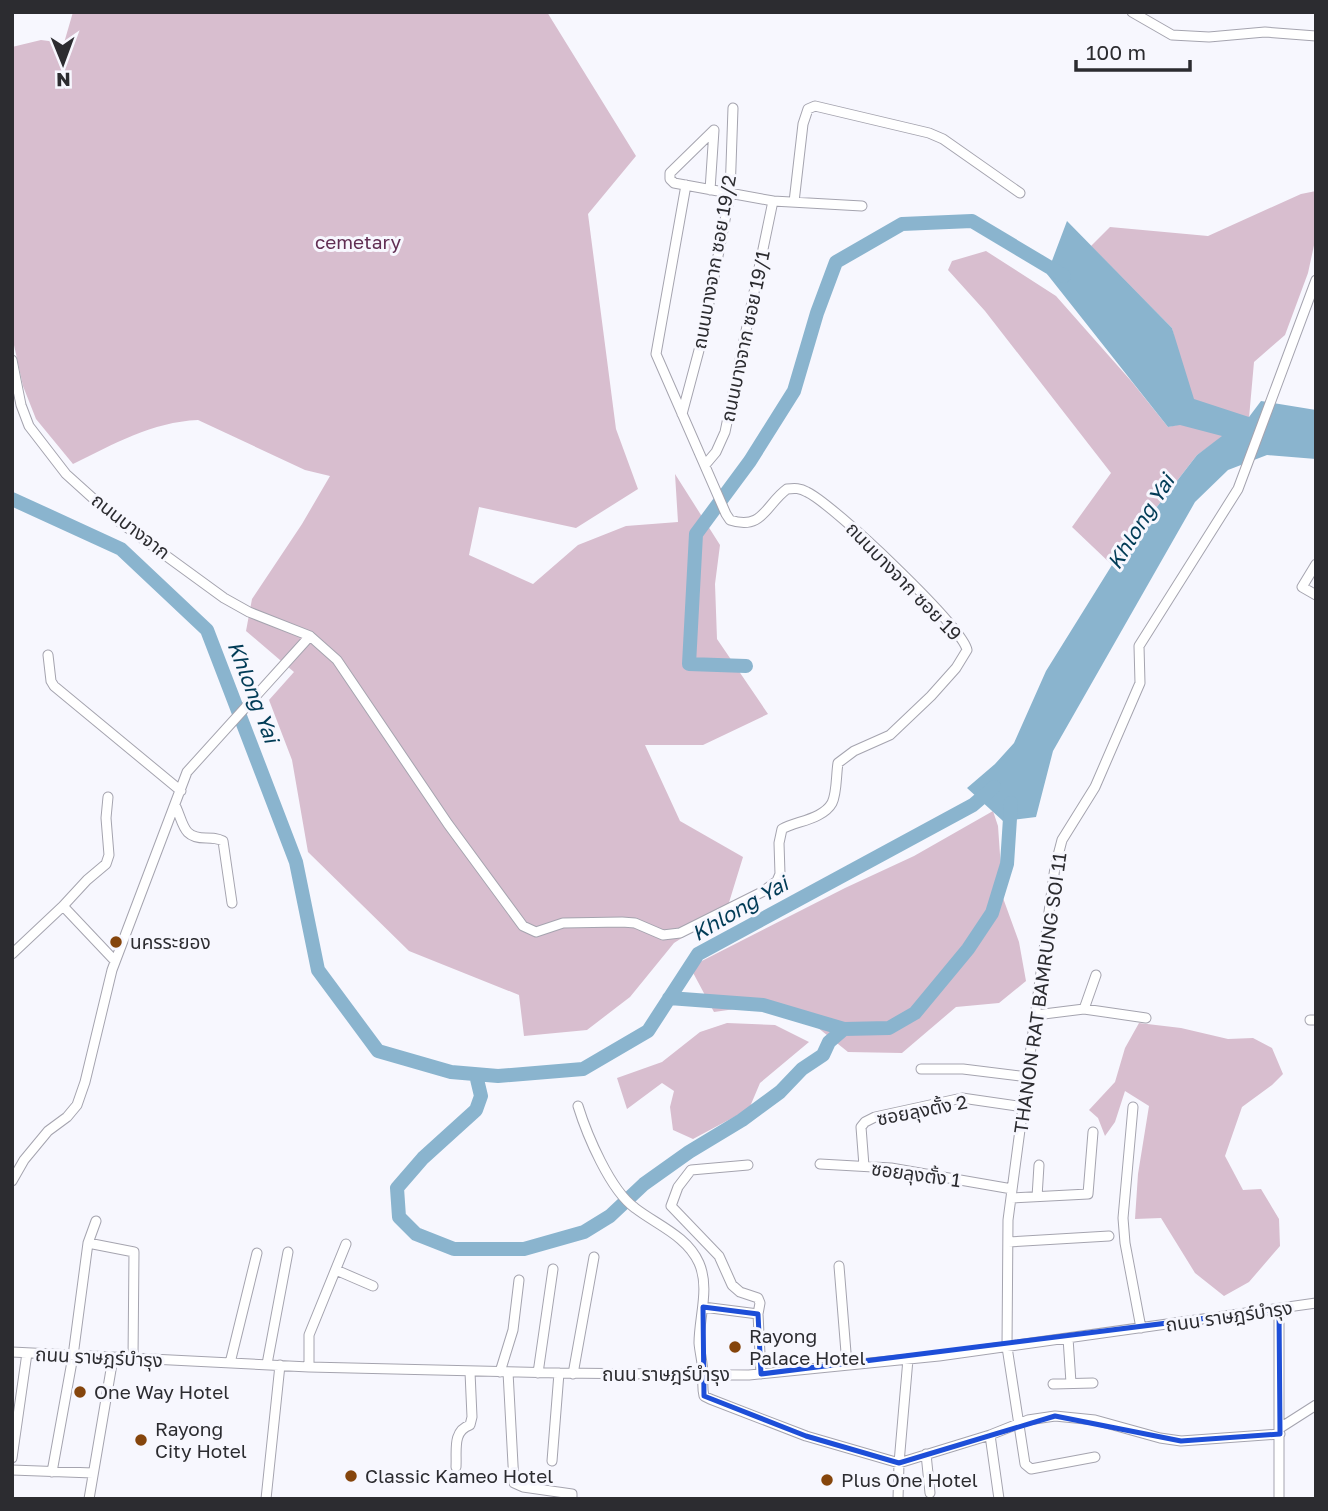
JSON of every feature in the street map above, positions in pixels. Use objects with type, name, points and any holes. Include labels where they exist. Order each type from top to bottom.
[{"type":"street","points":[[1132,12],[1172,35],[1209,37],[1265,32],[1316,36]]},
{"type":"street","points":[[794,202],[803,124],[808,109],[815,106],[929,133],[954,144],[1020,193]]},
{"type":"street","name":"ถนนบางจาก ซอย 19/2","points":[[682,414],[702,339],[730,194],[733,108]]},
{"type":"street","points":[[710,190],[714,130],[670,173],[670,179],[674,183],[730,194],[773,201],[862,206]]},
{"type":"street","name":"ถนนบางจาก ซอย 19","points":[[310,636],[337,660],[448,824],[523,926],[536,932],[563,923],[630,923],[663,935],[680,933],[762,892],[777,881],[780,874],[779,843],[782,829],[794,822],[823,813],[833,802],[838,763],[854,751],[890,736],[932,696],[956,668],[967,650],[963,639],[848,523],[814,495],[804,489],[787,489],[763,515],[751,522],[730,520],[726,513],[657,361],[656,348],[687,185]]},
{"type":"street","name":"ถนนบางจาก ซอย 19/1","points":[[705,465],[716,452],[725,432],[773,201]]},
{"type":"street","name":"THANON RAT BAMRUNG SOI 11","points":[[1095,1457],[1031,1469],[1025,1464],[1007,1347],[1008,1220],[1055,867],[1062,840],[1094,787],[1140,683],[1139,646],[1238,489],[1316,280]]},
{"type":"street","name":"ถนนบางจาก","points":[[12,360],[21,405],[29,426],[66,474],[117,520],[224,598],[248,612],[310,636]]},
{"type":"street","points":[[1316,564],[1302,587],[1316,595]]},
{"type":"street","points":[[12,1181],[24,1160],[48,1131],[67,1117],[77,1105],[115,961],[176,807],[187,772],[310,636]]},
{"type":"street","points":[[48,655],[54,686],[181,791]]},
{"type":"street","points":[[13,952],[63,906],[86,880],[106,864],[109,855],[106,818],[108,797]]},
{"type":"street","points":[[176,807],[188,834],[192,837],[219,838],[223,841],[232,903]]},
{"type":"street","points":[[63,906],[115,961]]},
{"type":"street","points":[[1084,1009],[1096,975]]},
{"type":"street","points":[[1036,1015],[1084,1009],[1146,1017]]},
{"type":"street","points":[[921,1069],[963,1069],[1028,1077]]},
{"type":"street","name":"ซอยลุงตั้ง 2","points":[[864,1166],[861,1127],[875,1117],[962,1098],[1024,1107]]},
{"type":"street","points":[[579,1106],[590,1142],[625,1199],[667,1227],[697,1259],[703,1274],[699,1342],[703,1392],[709,1399],[806,1436],[899,1463],[990,1435],[1028,1420],[1055,1416],[1082,1418],[1181,1441],[1280,1431],[1316,1405]]},
{"type":"street","points":[[1133,1107],[1123,1218],[1141,1328]]},
{"type":"street","name":"ซอยลุงตั้ง 1","points":[[820,1164],[891,1168],[1011,1194],[1037,1197],[1088,1194],[1093,1132]]},
{"type":"street","points":[[747,1165],[691,1170],[678,1187],[671,1206],[719,1256],[736,1289],[758,1298],[761,1374]]},
{"type":"street","points":[[1037,1197],[1039,1165]]},
{"type":"street","points":[[52,1472],[73,1356],[88,1243],[96,1221]]},
{"type":"street","points":[[1009,1242],[1110,1236]]},
{"type":"street","points":[[88,1243],[134,1252],[134,1359]]},
{"type":"street","points":[[309,1367],[309,1335],[346,1244]]},
{"type":"street","points":[[267,1364],[288,1252]]},
{"type":"street","points":[[230,1363],[257,1254]]},
{"type":"street","points":[[573,1374],[594,1257]]},
{"type":"street","points":[[839,1266],[847,1365]]},
{"type":"street","points":[[538,1373],[553,1269]]},
{"type":"street","points":[[335,1270],[373,1286]]},
{"type":"street","points":[[519,1280],[513,1330],[504,1372],[514,1483],[523,1487],[572,1494],[572,1499]]},
{"type":"street","name":"ถนน ราษฎร์บำรุง","points":[[12,1352],[470,1372],[761,1374],[1007,1347],[1316,1304]]},
{"type":"street","points":[[703,1307],[758,1314]]},
{"type":"street","points":[[1279,1309],[1279,1499]]},
{"type":"street","points":[[1068,1338],[1071,1383]]},
{"type":"street","points":[[12,1458],[27,1353]]},
{"type":"street","points":[[89,1499],[113,1358]]},
{"type":"street","points":[[898,1499],[908,1359]]},
{"type":"street","points":[[266,1499],[280,1365]]},
{"type":"street","points":[[456,1467],[457,1435],[462,1427],[470,1425],[472,1417],[470,1372]]},
{"type":"street","points":[[552,1461],[559,1373]]},
{"type":"street","points":[[1053,1384],[1093,1383]]},
{"type":"street","points":[[990,1435],[999,1499]]},
{"type":"street","points":[[926,1454],[930,1493]]},
{"type":"street","points":[[12,1470],[93,1473]]},
{"type":"highlighted area","points":[[703,1307],[758,1314],[761,1374],[1279,1309],[1280,1434],[1181,1441],[1055,1416],[899,1463],[806,1436],[704,1396]]},
{"type":"green space","name":"cemetary","points":[[73,12],[547,12],[636,156],[588,214],[616,429],[638,489],[576,528],[479,507],[469,555],[533,584],[578,545],[626,526],[678,522],[675,474],[720,545],[715,584],[717,639],[768,714],[703,745],[645,745],[680,821],[743,857],[727,909],[674,943],[630,997],[587,1030],[524,1036],[519,995],[409,951],[308,852],[292,760],[269,700],[294,672],[246,631],[252,599],[330,476],[305,470],[198,420],[149,430],[73,464],[36,419],[23,386],[12,336],[12,47],[41,40],[64,43]]},
{"type":"green space","points":[[1316,191],[1316,236],[1308,273],[1285,335],[1254,362],[1249,418],[1197,455],[1112,565],[1072,527],[1111,473],[985,311],[948,270],[952,261],[986,251],[1056,296],[1168,427],[1194,421],[1172,328],[1091,246],[1110,227],[1208,236],[1301,194]]},
{"type":"green space","points":[[993,811],[998,826],[1003,898],[1019,942],[1026,981],[999,1003],[956,1007],[902,1053],[848,1052],[807,1019],[785,1007],[763,1005],[714,1012],[690,967],[914,856]]},
{"type":"green space","points":[[727,1023],[775,1025],[809,1042],[760,1083],[749,1109],[693,1139],[673,1130],[670,1107],[674,1091],[662,1083],[627,1109],[617,1078],[662,1062],[700,1032]]},
{"type":"green space","points":[[1139,1023],[1181,1028],[1228,1039],[1253,1038],[1272,1048],[1283,1074],[1242,1107],[1225,1156],[1243,1190],[1261,1189],[1279,1219],[1280,1246],[1249,1282],[1224,1296],[1195,1273],[1161,1218],[1135,1219],[1138,1174],[1149,1106],[1125,1091],[1115,1122],[1105,1136],[1098,1118],[1089,1110],[1115,1082],[1125,1048]]},
{"type":"water","points":[[1067,221],[1172,328],[1194,399],[1249,417],[1261,401],[1316,410],[1316,459],[1267,455],[1228,470],[1195,502],[1053,751],[1036,817],[1003,821],[967,788],[1014,743],[1046,671],[1112,565],[1197,455],[1222,436],[1180,425],[1168,427],[1047,274]]},
{"type":"waterway","points":[[746,666],[689,664],[696,534],[750,461],[794,391],[817,313],[836,262],[902,224],[972,221],[1064,276]]},
{"type":"waterway","name":"Khlong Yai","points":[[12,499],[121,549],[207,630],[296,862],[318,970],[378,1051],[451,1072],[498,1076],[583,1069],[648,1031],[698,954],[973,805],[994,787]]},
{"type":"waterway","points":[[669,998],[763,1005],[844,1029],[889,1028],[915,1013],[968,949],[992,913],[1007,864],[1011,803]]},
{"type":"waterway","points":[[476,1075],[481,1096],[476,1110],[423,1158],[397,1188],[399,1217],[416,1234],[454,1249],[524,1249],[584,1232],[610,1216],[644,1184],[780,1092],[802,1069],[823,1055],[829,1042],[844,1029]]},
{"type":"place","name":"นครระยอง","points":[[116,942]]},
{"type":"place","name":"Rayong Palace Hotel","points":[[735,1347]]},
{"type":"place","name":"One Way Hotel","points":[[80,1392]]},
{"type":"place","name":"Rayong City Hotel","points":[[141,1440]]},
{"type":"place","name":"Classic Kameo Hotel","points":[[351,1476]]},
{"type":"place","name":"Plus One Hotel","points":[[827,1480]]}]
